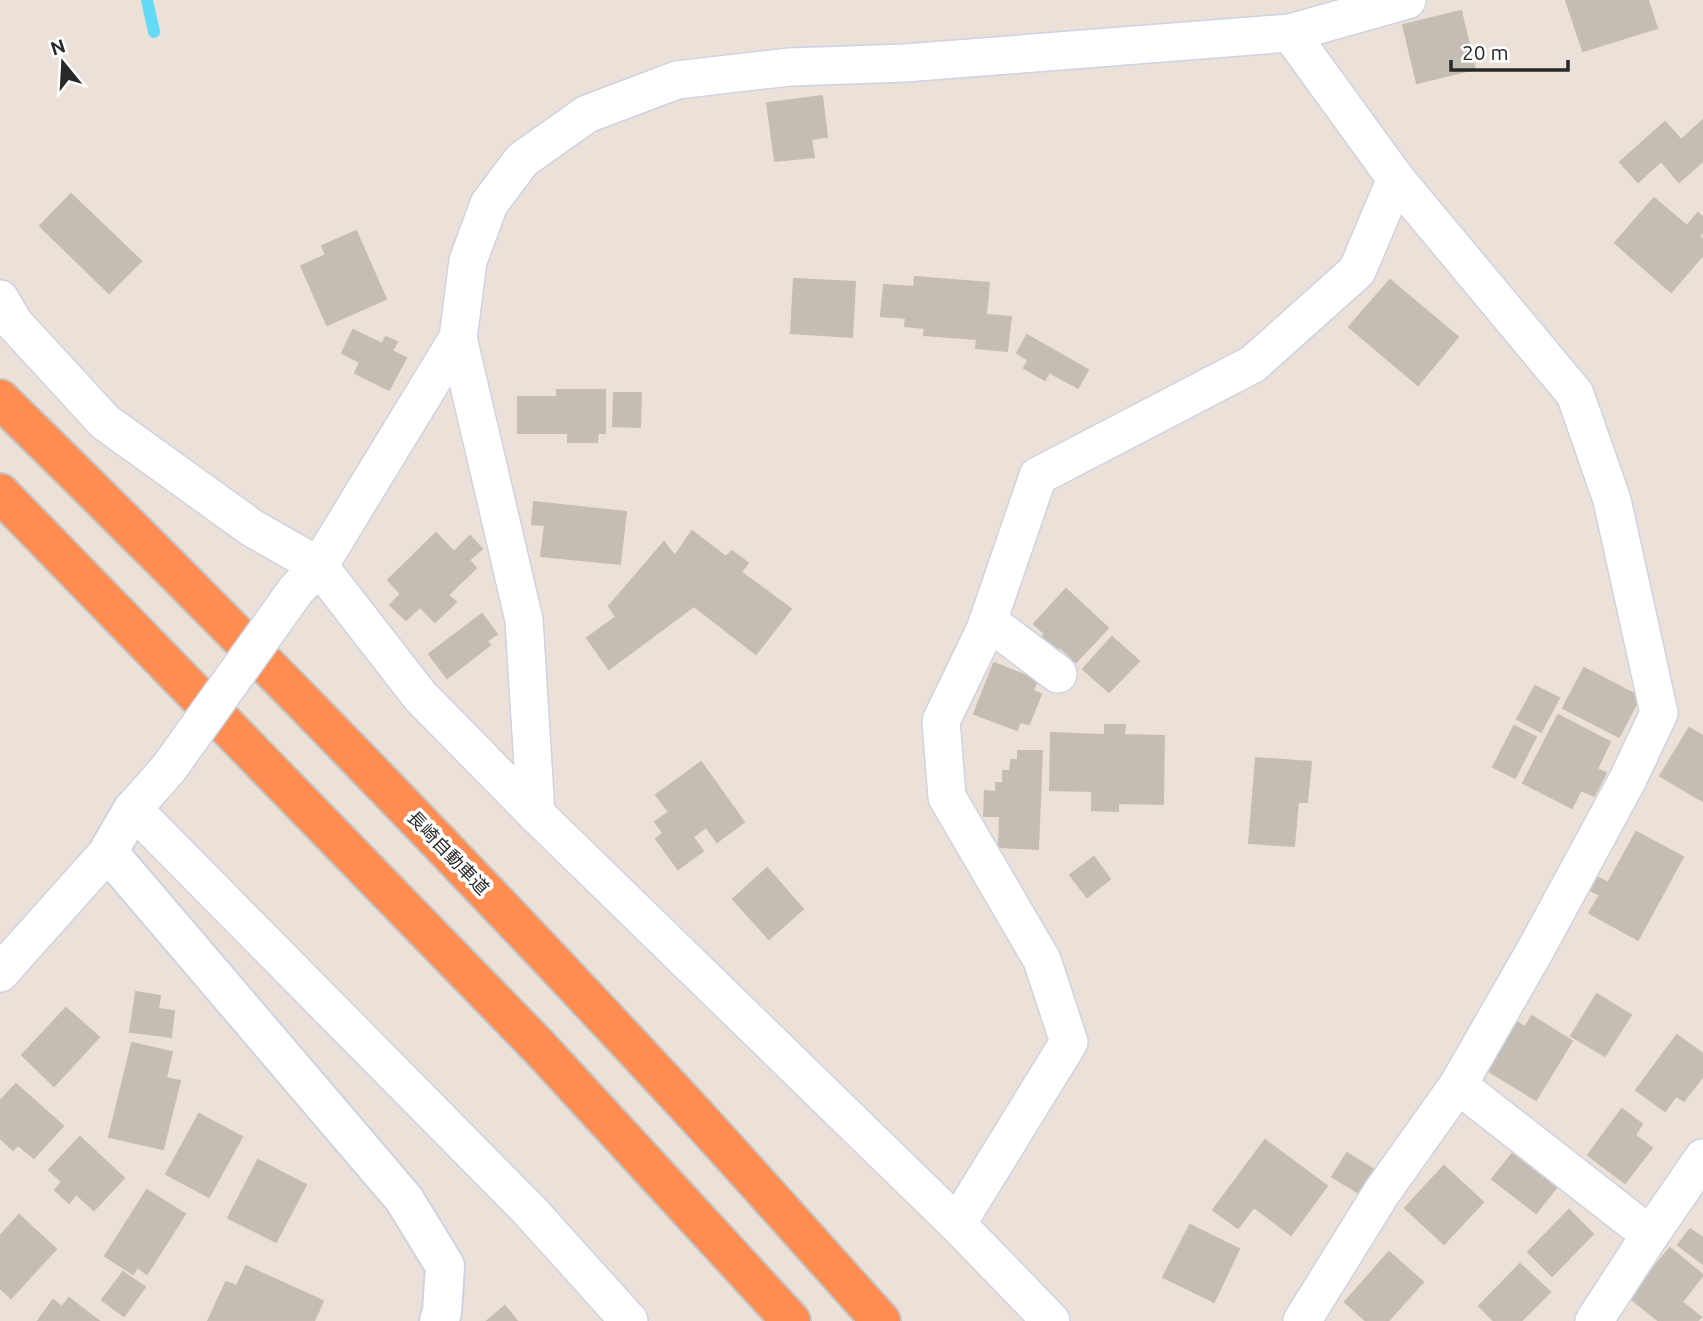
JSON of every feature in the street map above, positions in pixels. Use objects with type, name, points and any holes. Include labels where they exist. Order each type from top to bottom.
[{"type":"highway","name":"長崎自動車道","points":[[0,399],[138,534],[390,792],[654,1070],[881,1321]]},
{"type":"highway","points":[[0,493],[540,1048],[790,1321]]},
{"type":"street","points":[[536,814],[524,620],[458,338],[468,261],[489,204],[522,159],[587,114],[677,80],[790,67],[905,62],[1290,33],[1407,0]]},
{"type":"street","points":[[1290,33],[1396,179],[1575,394],[1612,500],[1659,713],[1628,779],[1536,949],[1458,1084],[1382,1192],[1302,1321]]},
{"type":"street","points":[[957,1224],[1069,1042],[1042,960],[947,797],[941,720],[988,621],[1038,476],[1252,364],[1357,271],[1396,179]]},
{"type":"street","points":[[0,299],[14,323],[105,422],[252,528],[308,578],[536,814],[957,1224],[1051,1321]]},
{"type":"street","points":[[0,973],[108,852],[133,809],[169,768],[308,578],[458,338]]},
{"type":"street","points":[[988,621],[1058,674]]},
{"type":"street","points":[[133,809],[530,1211],[629,1321]]},
{"type":"street","points":[[108,852],[404,1199],[445,1266],[439,1321]]},
{"type":"street","points":[[1458,1084],[1650,1235]]},
{"type":"street","points":[[1594,1321],[1703,1158]]},
{"type":"building","points":[[1566,0],[1648,0],[1657,28],[1583,51]]},
{"type":"building","points":[[1461,11],[1475,69],[1417,83],[1403,25]]},
{"type":"building","points":[[822,96],[827,137],[811,139],[814,157],[775,161],[767,103]]},
{"type":"building","points":[[1703,120],[1703,161],[1679,182],[1661,161],[1638,182],[1620,162],[1665,122],[1681,140]]},
{"type":"building","points":[[71,194],[141,261],[109,293],[40,226]]},
{"type":"building","points":[[1654,198],[1687,226],[1698,213],[1703,218],[1703,232],[1699,236],[1703,240],[1703,255],[1671,292],[1615,243]]},
{"type":"building","points":[[356,231],[386,299],[327,325],[301,266],[326,255],[322,246]]},
{"type":"building","points":[[915,277],[989,283],[986,315],[1011,317],[1007,351],[976,348],[977,339],[924,335],[925,328],[905,326],[906,318],[881,316],[884,285],[914,287]]},
{"type":"building","points":[[794,279],[855,282],[852,337],[791,333]]},
{"type":"building","points":[[1390,280],[1458,337],[1418,385],[1349,327]]},
{"type":"building","points":[[353,330],[382,344],[386,337],[397,342],[392,351],[406,358],[389,390],[355,373],[360,362],[342,353]]},
{"type":"building","points":[[1027,335],[1088,370],[1078,388],[1049,372],[1045,380],[1024,368],[1028,360],[1017,353]]},
{"type":"building","points":[[557,390],[605,390],[605,433],[598,433],[597,442],[568,442],[568,433],[518,433],[518,397],[557,397]]},
{"type":"building","points":[[614,393],[641,393],[640,427],[613,426]]},
{"type":"building","points":[[534,502],[626,512],[620,564],[541,556],[545,525],[532,524]]},
{"type":"building","points":[[692,531],[726,557],[732,551],[748,563],[741,572],[791,609],[756,654],[694,606],[609,669],[587,638],[616,617],[609,606],[664,542],[675,556]]},
{"type":"building","points":[[436,533],[454,552],[470,536],[482,549],[469,560],[476,568],[448,595],[456,602],[435,622],[420,607],[406,620],[390,605],[401,594],[388,580]]},
{"type":"building","points":[[1066,589],[1108,628],[1076,662],[1060,647],[1053,655],[1038,641],[1045,634],[1034,624]]},
{"type":"building","points":[[482,614],[497,634],[487,641],[490,645],[447,678],[429,654]]},
{"type":"building","points":[[1112,637],[1139,661],[1109,692],[1083,669]]},
{"type":"building","points":[[994,663],[1037,680],[1033,691],[1041,694],[1029,724],[1020,722],[1017,730],[974,714]]},
{"type":"building","points":[[1584,668],[1640,697],[1619,737],[1563,708]]},
{"type":"building","points":[[1535,686],[1559,698],[1541,732],[1517,719]]},
{"type":"building","points":[[1558,715],[1610,742],[1597,769],[1606,773],[1594,796],[1581,790],[1572,808],[1523,783]]},
{"type":"building","points":[[1105,725],[1125,725],[1124,735],[1164,736],[1163,804],[1118,803],[1118,811],[1092,810],[1092,791],[1050,790],[1051,733],[1105,735]]},
{"type":"building","points":[[1514,726],[1536,737],[1515,778],[1493,767]]},
{"type":"building","points":[[1689,728],[1703,736],[1703,801],[1660,776]]},
{"type":"building","points":[[1018,751],[1042,751],[1038,849],[999,847],[1000,816],[984,816],[985,791],[996,792],[996,783],[1003,783],[1003,771],[1010,771],[1011,760],[1018,760]]},
{"type":"building","points":[[1256,758],[1311,762],[1307,802],[1298,802],[1294,846],[1249,843]]},
{"type":"building","points":[[701,762],[744,822],[717,842],[706,827],[693,837],[703,851],[678,869],[656,839],[663,833],[655,822],[669,812],[656,795]]},
{"type":"building","points":[[1636,832],[1683,857],[1638,940],[1589,913],[1600,895],[1590,890],[1597,877],[1608,883]]},
{"type":"building","points":[[1094,857],[1110,879],[1087,897],[1070,875]]},
{"type":"building","points":[[767,868],[803,909],[769,939],[733,899]]},
{"type":"building","points":[[136,992],[160,996],[158,1009],[174,1011],[171,1037],[130,1032]]},
{"type":"building","points":[[1597,994],[1631,1015],[1605,1056],[1571,1036]]},
{"type":"building","points":[[66,1008],[99,1037],[54,1086],[22,1055]]},
{"type":"building","points":[[1532,1016],[1572,1041],[1536,1100],[1485,1069],[1515,1021],[1525,1027]]},
{"type":"building","points":[[1677,1035],[1703,1054],[1703,1076],[1684,1101],[1676,1096],[1665,1111],[1636,1090]]},
{"type":"building","points":[[132,1043],[172,1052],[166,1078],[180,1081],[163,1149],[109,1137]]},
{"type":"building","points":[[16,1084],[63,1126],[34,1158],[18,1145],[13,1150],[0,1138],[0,1101]]},
{"type":"building","points":[[1622,1109],[1642,1124],[1635,1135],[1652,1148],[1625,1183],[1588,1155]]},
{"type":"building","points":[[199,1114],[242,1137],[209,1197],[166,1174]]},
{"type":"building","points":[[80,1137],[124,1178],[94,1210],[76,1194],[69,1203],[55,1190],[62,1182],[49,1170]]},
{"type":"building","points":[[1265,1140],[1327,1186],[1291,1235],[1254,1207],[1238,1228],[1213,1210]]},
{"type":"building","points":[[1347,1153],[1378,1172],[1364,1196],[1332,1177]]},
{"type":"building","points":[[1512,1154],[1556,1188],[1536,1213],[1492,1179]]},
{"type":"building","points":[[258,1160],[306,1185],[276,1242],[228,1218]]},
{"type":"building","points":[[1444,1166],[1483,1202],[1444,1244],[1405,1208]]},
{"type":"building","points":[[147,1190],[185,1214],[147,1274],[137,1267],[133,1274],[105,1256]]},
{"type":"building","points":[[1569,1210],[1593,1234],[1552,1276],[1528,1252]]},
{"type":"building","points":[[19,1215],[56,1249],[11,1298],[0,1288],[0,1236]]},
{"type":"building","points":[[1190,1225],[1239,1249],[1214,1302],[1163,1277]]},
{"type":"building","points":[[1690,1229],[1703,1238],[1703,1264],[1678,1245]]},
{"type":"building","points":[[1670,1248],[1703,1275],[1682,1302],[1701,1317],[1697,1321],[1659,1321],[1629,1297]]},
{"type":"building","points":[[1389,1252],[1423,1282],[1388,1321],[1366,1321],[1345,1302]]},
{"type":"building","points":[[1520,1264],[1550,1292],[1521,1321],[1494,1321],[1479,1306]]},
{"type":"building","points":[[246,1266],[323,1301],[314,1321],[208,1321],[226,1282],[237,1286]]},
{"type":"building","points":[[123,1272],[145,1287],[124,1316],[102,1300]]},
{"type":"building","points":[[69,1298],[99,1321],[38,1321],[53,1300],[62,1307]]},
{"type":"building","points":[[505,1306],[517,1321],[487,1321]]},
{"type":"waterway","points":[[147,0],[154,32]]}]
